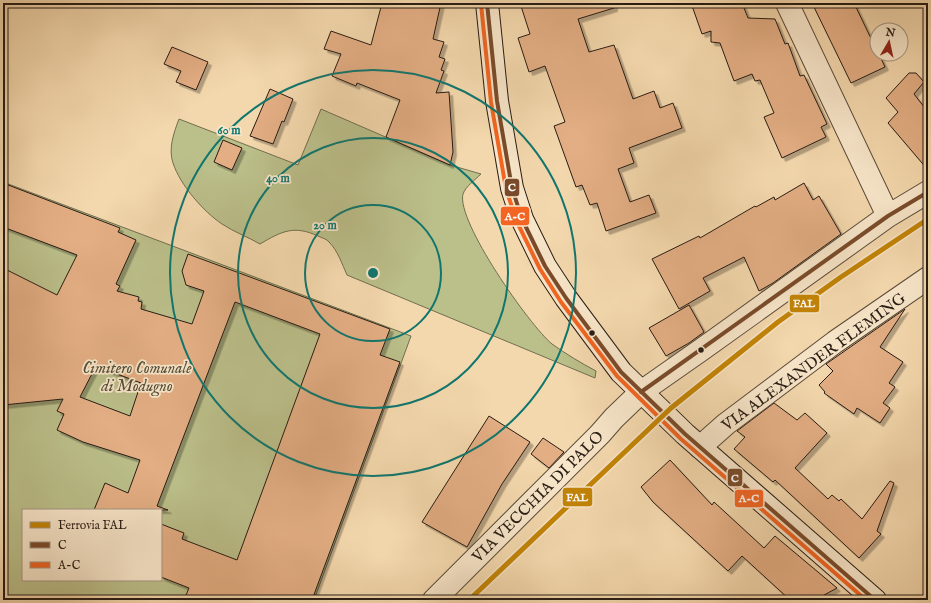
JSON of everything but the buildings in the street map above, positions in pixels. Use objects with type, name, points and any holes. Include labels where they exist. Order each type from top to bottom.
[{"type":"street","points":[[487,3],[497,101],[512,188],[522,218],[545,266],[566,298],[621,372],[685,434],[876,600]]},
{"type":"street","points":[[786,3],[888,216]]},
{"type":"street","name":"VIA VECCHIA DI PALO","points":[[434,600],[641,392],[888,216],[928,192]]},
{"type":"street","name":"VIA ALEXANDER FLEMING","points":[[700,447],[726,424],[835,342],[928,278]]},
{"type":"green space","points":[[321,109],[450,165],[481,174],[468,186],[463,194],[464,207],[482,249],[512,296],[542,333],[557,348],[596,371],[595,378],[347,275],[335,249],[327,240],[318,236],[295,230],[282,233],[260,244],[215,219],[193,197],[176,171],[172,158],[171,146],[179,119],[298,165]]},
{"type":"green space","name":"Cimitero Comunale di Modugno","points":[[3,182],[411,336],[314,600],[8,600],[3,597]]},
{"type":"rail line","name":"FAL","points":[[469,600],[671,408],[778,322],[841,277],[928,219]]},
{"type":"transit line","name":"C","points":[[487,3],[497,101],[512,188],[522,219],[545,266],[566,298],[621,372],[685,434],[875,600]]},
{"type":"transit line","name":"A-C","points":[[481,4],[491,102],[506,189],[517,222],[540,269],[561,302],[617,376],[681,439],[866,600]]},
{"type":"transit line","name":"C","points":[[641,392],[888,216],[928,192]]}]
